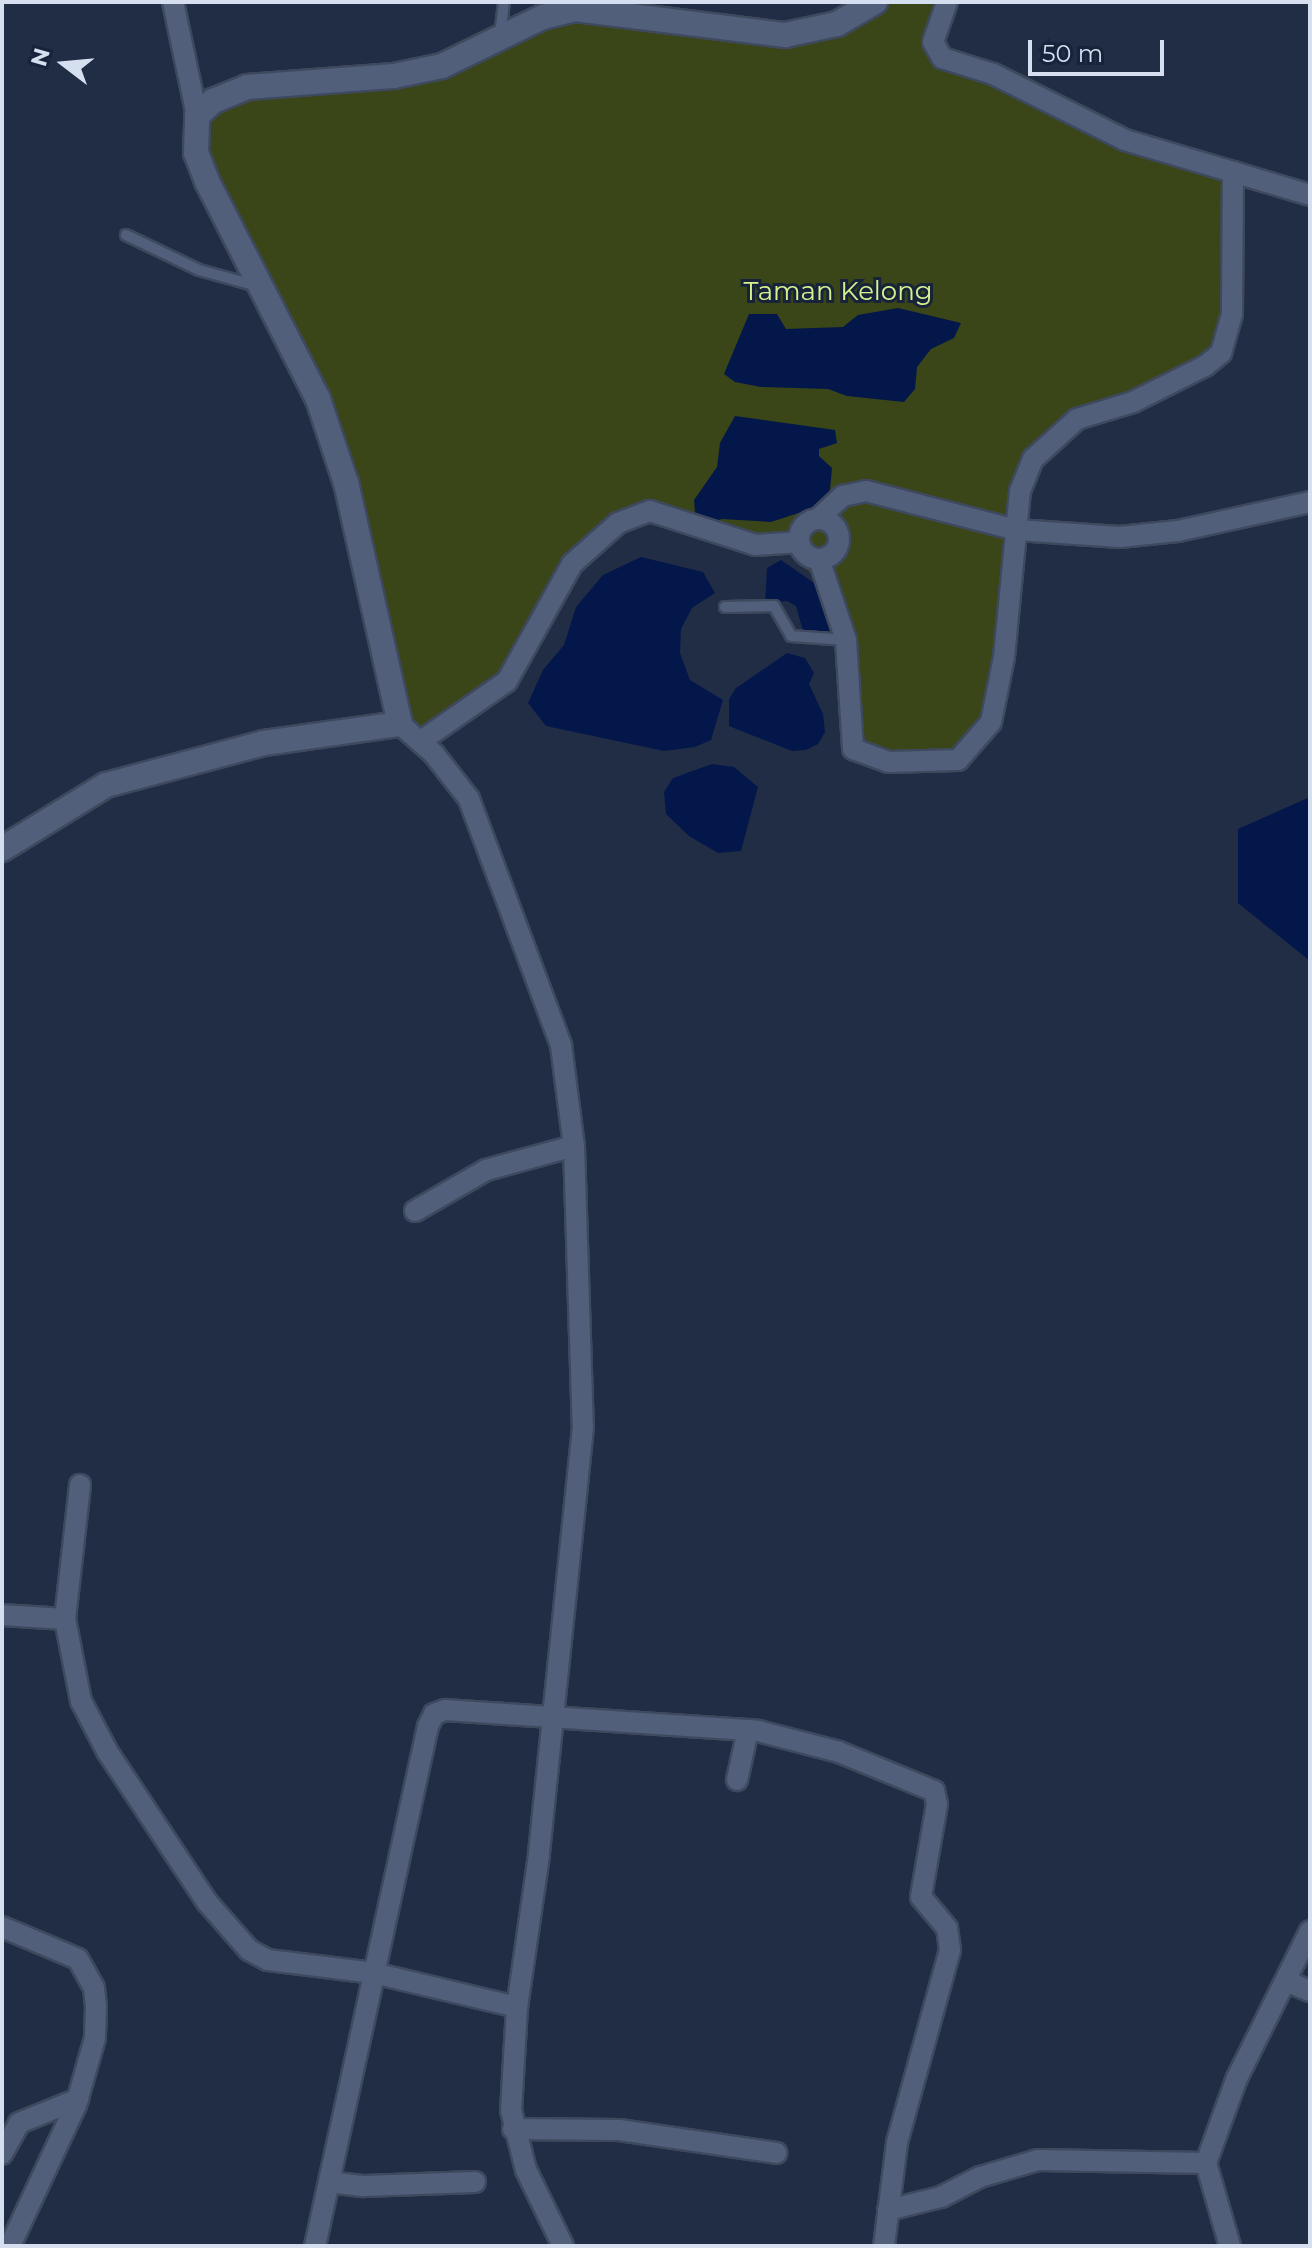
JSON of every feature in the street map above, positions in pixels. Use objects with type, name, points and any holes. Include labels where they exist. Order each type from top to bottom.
[{"type":"main road","points":[[2,849],[106,785],[264,743],[400,724],[346,483],[318,399],[259,287],[196,153],[197,116],[213,101],[247,87],[394,76],[442,66],[499,37],[575,9],[785,35],[813,32],[859,15],[875,2]]},
{"type":"street","points":[[173,2],[197,116]]},
{"type":"street","points":[[947,2],[933,42],[942,58],[993,74],[1125,140],[1310,195]]},
{"type":"street","points":[[819,559],[846,640],[853,749],[888,762],[958,760],[991,722],[1004,657],[1020,491],[1033,459],[1062,428],[1189,378],[1221,353],[1232,314],[1233,172]]},
{"type":"street","points":[[819,518],[832,523],[839,542],[832,555],[819,559],[805,555],[799,542],[801,528],[819,518],[843,496],[866,491],[1017,530],[1147,535],[1310,502]]},
{"type":"street","points":[[421,741],[507,681],[572,564],[618,523],[650,511],[756,545],[799,542]]},
{"type":"street","points":[[400,724],[421,741],[469,799],[533,959],[561,1045],[574,1146],[584,1418],[555,1716],[517,2007],[513,2129],[540,2204],[563,2246]]},
{"type":"street","points":[[415,1211],[486,1170],[574,1146]]},
{"type":"street","points":[[80,1485],[65,1619],[81,1701],[122,1774],[226,1927],[249,1950],[268,1960],[374,1973],[517,2007]]},
{"type":"street","points":[[2,1615],[65,1619]]},
{"type":"street","points":[[315,2246],[434,1714],[492,1710],[748,1730],[839,1752],[923,1785],[937,1798],[921,1897],[947,1928],[950,1950],[900,2130],[884,2246]]},
{"type":"street","points":[[737,1780],[748,1730]]},
{"type":"street","points":[[2,1927],[60,1948],[78,1959],[89,1976],[95,2038],[78,2099],[10,2246]]},
{"type":"street","points":[[1230,2246],[1206,2163],[1237,2078],[1310,1931]]},
{"type":"street","points":[[1286,1981],[1310,1991]]},
{"type":"street","points":[[2,2154],[19,2123],[78,2099]]},
{"type":"street","points":[[513,2129],[619,2130],[776,2153]]},
{"type":"street","points":[[888,2210],[941,2197],[980,2177],[1038,2160],[1206,2163]]},
{"type":"street","points":[[329,2182],[364,2186],[475,2182]]},
{"type":"lane","points":[[499,37],[504,2]]},
{"type":"lane","points":[[126,235],[199,270],[259,287]]},
{"type":"lane","points":[[725,607],[774,606],[791,636],[846,640]]},
{"type":"green space","name":"Taman Kelong","points":[[875,2],[948,2],[935,48],[1090,124],[1233,172],[1233,288],[1205,366],[1103,408],[1024,479],[991,722],[945,763],[888,762],[849,741],[833,593],[780,546],[650,511],[599,538],[492,695],[457,718],[434,754],[400,723],[346,483],[193,133],[247,87],[394,76],[575,9],[813,32]]},
{"type":"water","points":[[898,308],[961,323],[954,338],[931,349],[917,367],[915,389],[904,402],[847,396],[828,389],[761,387],[735,382],[724,374],[749,314],[777,314],[786,329],[843,327],[858,315]]},
{"type":"water","points":[[735,416],[835,430],[837,443],[819,449],[819,456],[832,468],[830,490],[817,507],[771,522],[722,519],[705,524],[695,513],[694,500],[717,467],[720,443]]},
{"type":"water","points":[[641,557],[703,572],[715,593],[692,608],[681,629],[680,653],[690,680],[723,700],[711,740],[695,747],[664,751],[546,726],[528,703],[543,670],[564,645],[576,607],[603,575]]},
{"type":"water","points":[[781,560],[824,590],[840,638],[803,631],[796,606],[787,601],[765,603],[767,568]]},
{"type":"water","points":[[787,653],[805,658],[814,673],[809,684],[823,714],[825,732],[818,744],[806,750],[792,751],[729,726],[729,699],[736,688]]},
{"type":"water","points":[[712,764],[734,767],[758,787],[741,851],[718,853],[689,836],[666,814],[664,792],[673,778]]},
{"type":"water","points":[[1310,797],[1310,961],[1238,903],[1238,829]]}]
